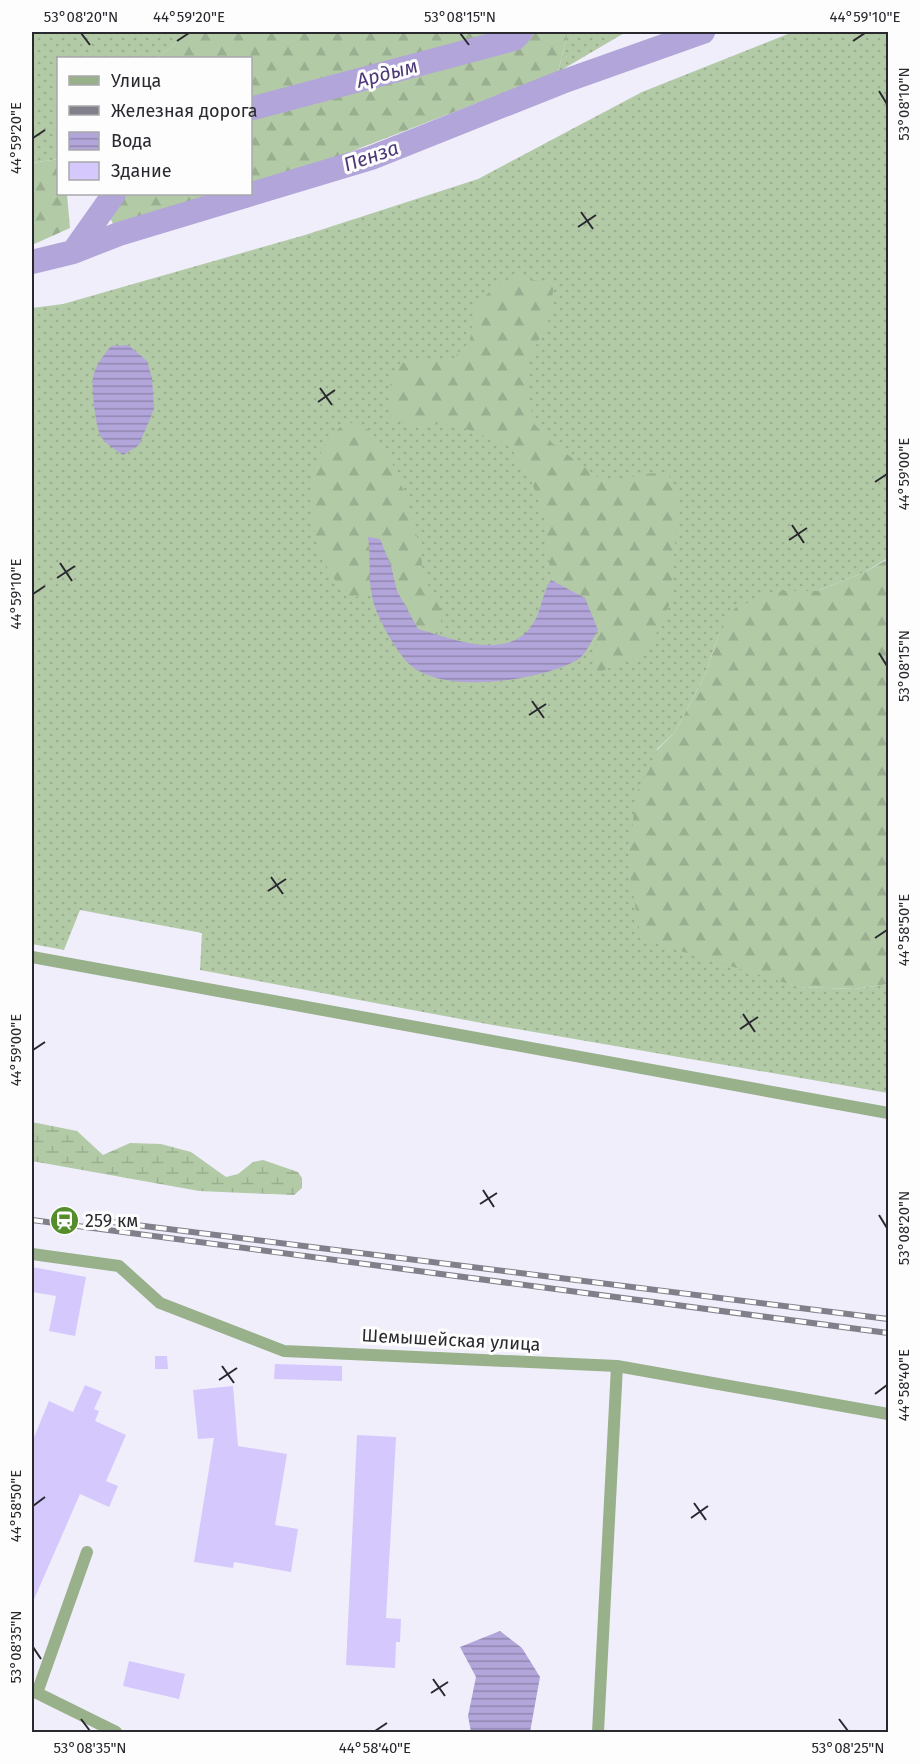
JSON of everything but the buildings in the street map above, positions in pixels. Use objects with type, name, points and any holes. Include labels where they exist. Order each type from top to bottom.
[{"type":"street","points":[[32,957],[888,1113]]},
{"type":"street","name":"Шемышейская улица","points":[[32,1254],[119,1266],[160,1303],[284,1351],[617,1366],[888,1414]]},
{"type":"street","points":[[598,1732],[617,1366]]},
{"type":"street","points":[[87,1552],[38,1693],[116,1732]]},
{"type":"green space","points":[[32,32],[190,32],[158,57],[57,57],[57,159],[32,163]]},
{"type":"green space","points":[[190,32],[568,32],[558,72],[342,155],[252,183],[252,57],[158,57]]},
{"type":"green space","points":[[568,32],[626,32],[558,72]]},
{"type":"green space","points":[[793,32],[888,32],[888,558],[865,572],[817,591],[777,591],[719,634],[705,675],[675,732],[657,749],[746,969],[799,987],[855,989],[888,984],[888,1093],[487,1024],[200,970],[202,933],[80,910],[64,950],[32,944],[32,308],[63,304],[305,235],[478,179],[642,92]]},
{"type":"green space","points":[[57,159],[57,195],[67,195],[70,228],[32,245],[32,163]]},
{"type":"green space","points":[[100,195],[212,195],[113,224]]},
{"type":"green space","points":[[514,276],[554,284],[549,319],[528,362],[526,390],[535,425],[552,443],[603,481],[667,472],[679,496],[670,603],[653,641],[638,656],[593,675],[598,630],[585,598],[551,580],[544,516],[531,480],[509,445],[452,424],[412,425],[392,419],[389,388],[400,363],[422,360],[451,361],[470,341],[474,309],[491,290]]},
{"type":"green space","points":[[346,422],[364,427],[376,437],[386,451],[402,486],[422,556],[424,576],[440,609],[440,635],[418,629],[397,591],[391,566],[368,537],[372,596],[349,597],[327,567],[314,528],[311,490],[314,471],[321,453],[331,437]]},
{"type":"green space","points":[[888,559],[888,984],[855,989],[799,987],[641,939],[628,864],[636,794],[658,749],[675,732],[705,675],[719,634],[735,608],[777,591],[817,591],[865,572]]},
{"type":"green space","points":[[32,1122],[77,1131],[103,1155],[130,1143],[161,1144],[191,1152],[226,1177],[238,1174],[253,1162],[263,1160],[298,1172],[302,1178],[302,1188],[294,1195],[199,1191],[32,1161]]},
{"type":"water","points":[[128,345],[147,361],[152,378],[154,409],[139,445],[123,455],[108,444],[99,433],[93,399],[93,383],[94,373],[111,346]]},
{"type":"water","points":[[368,537],[380,539],[391,566],[397,591],[418,629],[480,645],[511,642],[524,634],[534,622],[551,580],[585,598],[598,630],[580,658],[560,668],[539,674],[490,682],[464,682],[441,679],[421,672],[406,661],[377,613],[371,589]]},
{"type":"water","points":[[500,1631],[522,1648],[540,1677],[530,1732],[471,1732],[468,1716],[476,1677],[460,1647]]},
{"type":"waterway","name":"Ардым","points":[[252,108],[514,39],[521,32]]},
{"type":"waterway","name":"Пенза","points":[[252,194],[371,158],[562,82],[703,32]]},
{"type":"waterway","name":"Ардым","points":[[73,252],[113,195]]},
{"type":"waterway","name":"Пенза","points":[[32,262],[73,252],[119,234],[248,195]]},
{"type":"railway","points":[[32,1220],[888,1333]]},
{"type":"railway","points":[[112,1222],[888,1319]]},
{"type":"place","name":"259 км","points":[[64,1221]]}]
